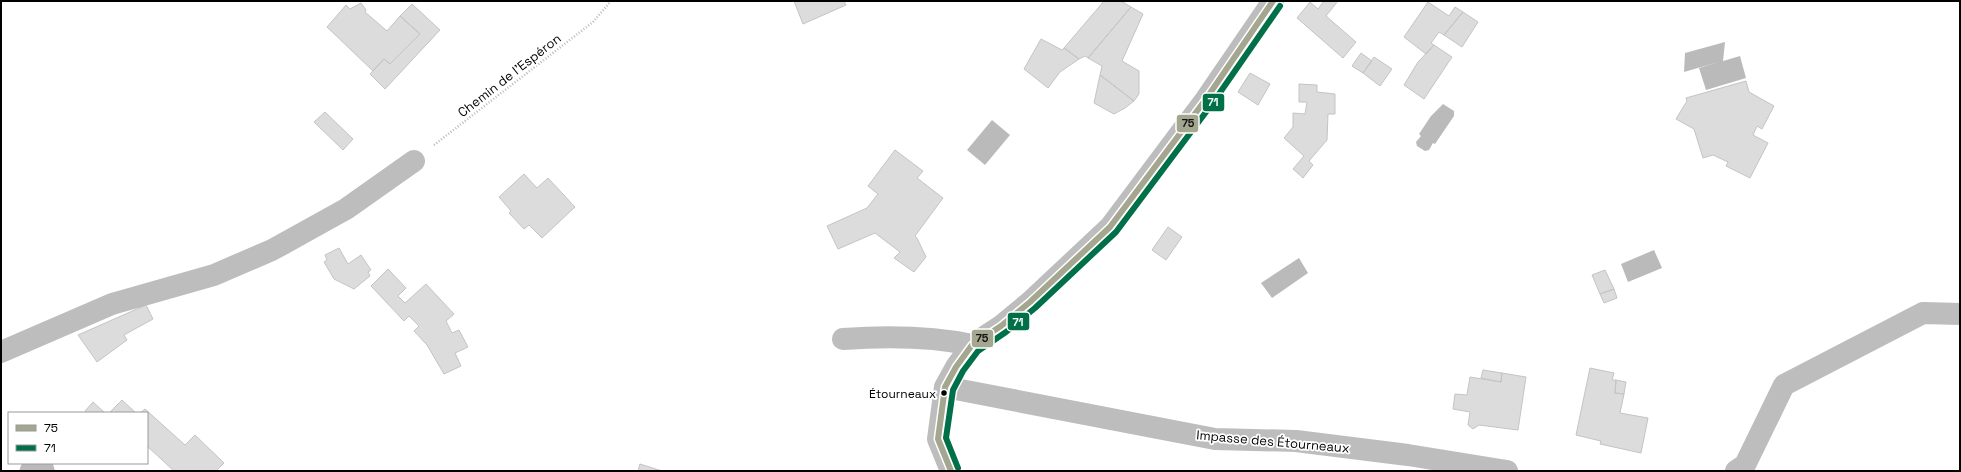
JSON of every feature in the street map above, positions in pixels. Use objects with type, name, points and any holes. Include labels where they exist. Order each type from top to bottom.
[{"type":"street","points":[[951,471],[938,439],[945,387],[956,367],[972,345],[1001,326],[1030,302],[1110,227],[1206,99],[1273,1]]},
{"type":"street","points":[[1,352],[112,304],[214,275],[272,250],[346,209],[414,161]]},
{"type":"street","points":[[1736,471],[1745,466],[1784,385],[1923,313],[1960,314]]},
{"type":"street","points":[[843,339],[874,337],[945,339],[972,345]]},
{"type":"street","name":"Impasse des Étourneaux","points":[[945,387],[1215,439],[1296,441],[1507,471]]},
{"type":"path","name":"Chemin de l'Espéron","points":[[414,161],[593,22],[611,1]]},
{"type":"shaded area","points":[[1725,42],[1723,61],[1740,56],[1746,78],[1706,90],[1699,68],[1722,61],[1684,72],[1685,53]]},
{"type":"shaded area","points":[[1443,104],[1454,111],[1454,116],[1435,144],[1433,143],[1429,150],[1425,151],[1417,146],[1416,142],[1421,136],[1419,134],[1431,116]]},
{"type":"shaded area","points":[[992,120],[1010,135],[985,165],[967,150]]},
{"type":"shaded area","points":[[1654,250],[1662,268],[1628,282],[1621,264]]},
{"type":"shaded area","points":[[1299,258],[1308,273],[1272,298],[1261,283]]},
{"type":"shaded area","points":[[22,464],[53,464],[55,471],[19,471]]},
{"type":"building","points":[[794,1],[844,1],[846,5],[803,24]]},
{"type":"building","points":[[1104,1],[1121,1],[1131,7],[1088,58],[1085,56],[1079,59],[1064,48]]},
{"type":"building","points":[[1324,1],[1338,1],[1326,16],[1356,42],[1343,58],[1297,18],[1310,2],[1318,9]]},
{"type":"building","points":[[1428,2],[1449,16],[1455,7],[1463,12],[1444,35],[1439,32],[1431,43],[1434,45],[1426,54],[1404,37]]},
{"type":"building","points":[[361,3],[366,10],[365,12],[387,31],[400,16],[420,34],[390,64],[384,59],[373,71],[327,27],[346,5],[350,9]]},
{"type":"building","points":[[412,4],[440,30],[385,89],[370,74],[384,59],[390,64],[420,34],[400,16]]},
{"type":"building","points":[[1131,7],[1143,14],[1122,61],[1139,71],[1139,94],[1134,101],[1100,75],[1102,66],[1088,58]]},
{"type":"building","points":[[1463,12],[1478,22],[1462,47],[1444,35]]},
{"type":"building","points":[[1041,39],[1062,50],[1064,48],[1079,59],[1060,72],[1048,88],[1024,69]]},
{"type":"building","points":[[1434,45],[1452,57],[1424,99],[1404,85],[1418,62]]},
{"type":"building","points":[[1361,53],[1372,61],[1363,73],[1352,66]]},
{"type":"building","points":[[1374,57],[1392,69],[1380,86],[1363,73]]},
{"type":"building","points":[[1250,73],[1270,84],[1258,105],[1238,92]]},
{"type":"building","points":[[1100,75],[1134,101],[1114,114],[1094,103]]},
{"type":"building","points":[[1746,81],[1749,92],[1774,106],[1762,129],[1757,126],[1753,135],[1768,143],[1750,178],[1726,166],[1728,162],[1713,155],[1703,158],[1694,129],[1676,119],[1687,101],[1686,98]]},
{"type":"building","points":[[1299,84],[1317,85],[1317,92],[1335,94],[1335,114],[1328,114],[1327,140],[1309,161],[1313,165],[1303,178],[1293,169],[1304,156],[1284,138],[1293,127],[1293,113],[1305,114],[1307,102],[1299,102]]},
{"type":"building","points":[[325,112],[353,139],[343,150],[314,122]]},
{"type":"building","points":[[895,150],[923,171],[917,178],[943,198],[915,236],[926,257],[914,272],[894,258],[900,252],[875,233],[838,249],[827,226],[867,208],[878,194],[868,186]]},
{"type":"building","points":[[524,174],[537,188],[548,178],[575,207],[542,238],[529,225],[524,229],[509,213],[511,211],[499,197]]},
{"type":"building","points":[[1168,227],[1182,237],[1166,260],[1152,250]]},
{"type":"building","points":[[339,248],[348,264],[361,255],[371,270],[368,272],[370,276],[354,289],[334,279],[324,262],[327,260],[325,255]]},
{"type":"building","points":[[388,269],[406,288],[398,296],[405,303],[426,284],[454,314],[446,321],[452,333],[459,330],[468,347],[455,353],[461,366],[444,374],[427,345],[414,331],[419,326],[409,316],[404,321],[371,286]]},
{"type":"building","points":[[1605,270],[1614,289],[1600,294],[1592,275]]},
{"type":"building","points":[[1614,289],[1617,298],[1604,303],[1600,294]]},
{"type":"building","points":[[146,305],[153,319],[124,335],[127,340],[97,362],[78,335]]},
{"type":"building","points":[[1590,368],[1614,373],[1612,380],[1616,380],[1615,393],[1624,394],[1620,413],[1648,418],[1641,453],[1600,444],[1601,441],[1576,435]]},
{"type":"building","points":[[1483,370],[1502,373],[1501,382],[1481,378]]},
{"type":"building","points":[[1502,373],[1526,377],[1518,430],[1479,425],[1473,429],[1468,425],[1470,412],[1453,409],[1455,394],[1467,395],[1470,377],[1501,382]]},
{"type":"building","points":[[1616,380],[1626,382],[1624,394],[1615,393]]},
{"type":"building","points":[[122,400],[135,412],[110,412]]},
{"type":"building","points":[[93,402],[104,412],[86,412],[85,411]]},
{"type":"building","points":[[145,409],[185,445],[195,435],[224,463],[216,471],[174,471],[148,447],[148,412],[141,412]]},
{"type":"building","points":[[640,464],[662,471],[638,471]]},
{"type":"transit line","name":"75","points":[[951,471],[938,439],[945,387],[956,367],[972,345],[1001,326],[1030,302],[1110,227],[1206,99],[1273,1]]},
{"type":"transit line","name":"71","points":[[958,468],[946,438],[953,390],[963,371],[978,351],[1006,332],[1035,308],[1116,232],[1212,104],[1280,6]]},
{"type":"place","name":"Étourneaux","points":[[944,393]]}]
